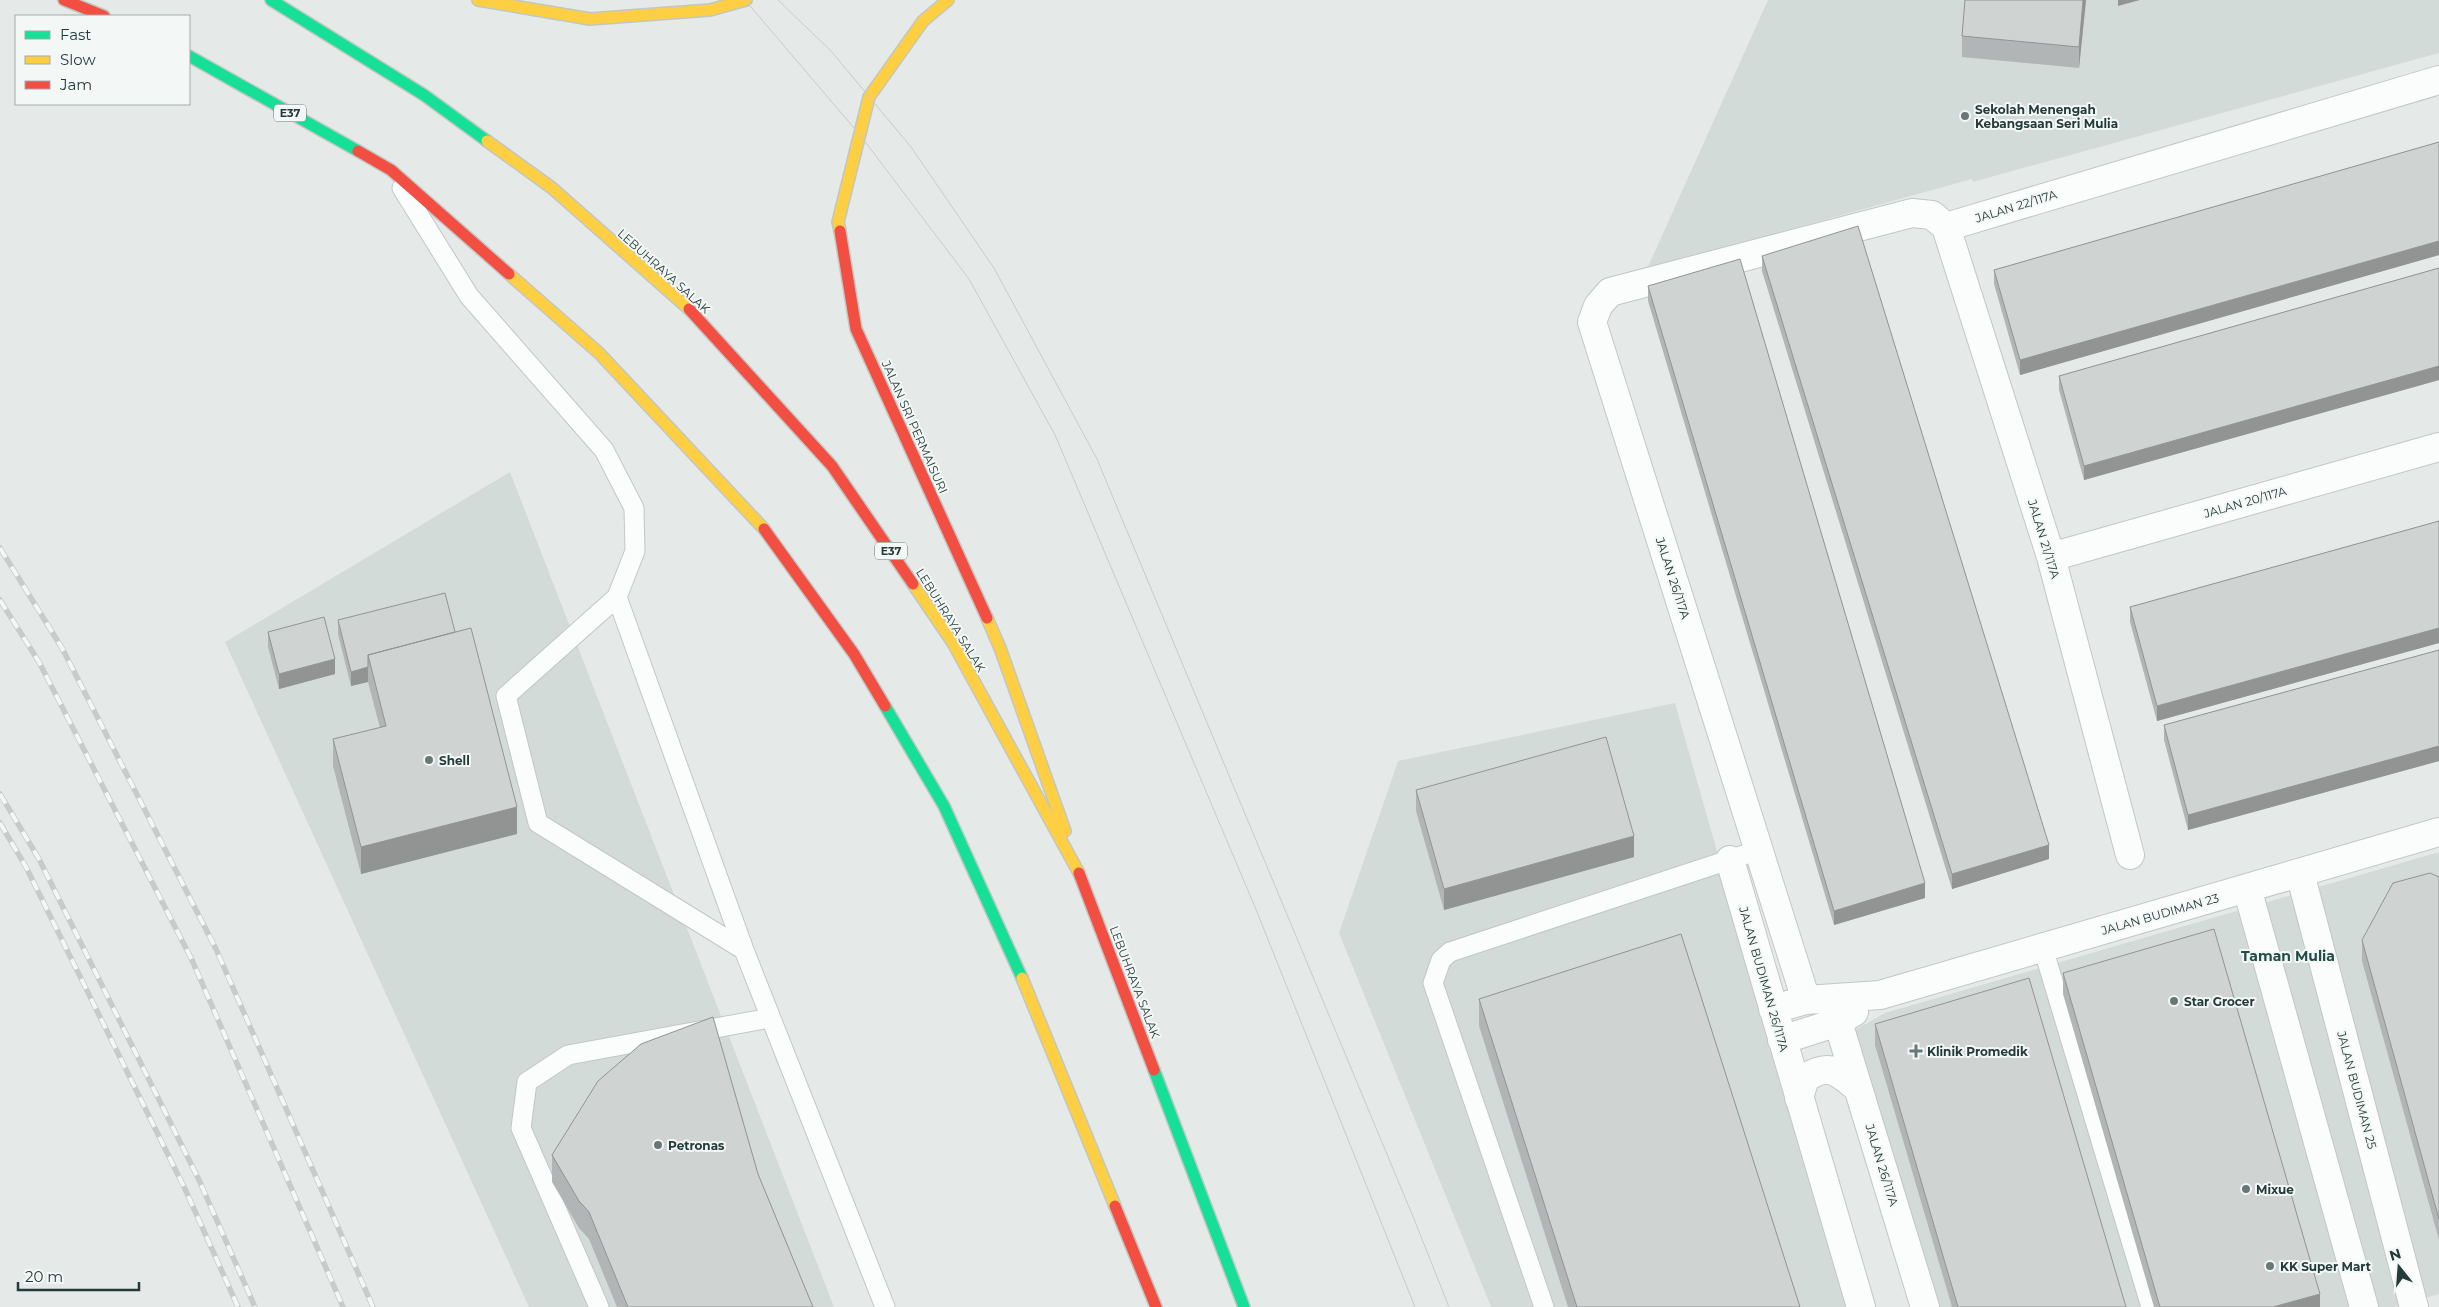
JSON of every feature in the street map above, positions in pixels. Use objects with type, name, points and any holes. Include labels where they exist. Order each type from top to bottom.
[{"type":"main road","points":[[64,0],[102,15]]},
{"type":"main road","name":"LEBUHRAYA SALAK","points":[[271,0],[424,95],[552,188],[688,308],[832,466],[953,643],[1080,875],[1244,1307]]},
{"type":"main road","points":[[478,0],[590,19],[710,10],[746,0]]},
{"type":"main road","name":"JALAN SRI PERMAISURI","points":[[948,0],[923,21],[868,97],[838,222],[856,330],[1000,648],[1080,875]]},
{"type":"main road","name":"E37","points":[[190,57],[391,170],[599,353],[768,534],[854,654],[944,806],[1029,995],[1156,1307]]},
{"type":"street","name":"JALAN 22/117A","points":[[1946,227],[2439,80]]},
{"type":"street","name":"JALAN 26/117A","points":[[1760,850],[1592,322],[1598,306],[1610,292],[1912,213],[1932,215],[1946,227]]},
{"type":"street","name":"JALAN 21/117A","points":[[1946,227],[2051,557],[2130,855]]},
{"type":"street","name":"JALAN 20/117A","points":[[2051,557],[2439,447]]},
{"type":"street","name":"JALAN BUDIMAN 23","points":[[1773,1009],[1806,1000],[1880,995],[2439,832]]},
{"type":"street","points":[[1760,850],[1806,1000]]},
{"type":"street","name":"JALAN BUDIMAN 26/117A","points":[[1730,860],[1861,1307]]},
{"type":"street","name":"JALAN BUDIMAN 25","points":[[2300,873],[2414,1307]]},
{"type":"street","points":[[2247,888],[2364,1307]]},
{"type":"street","name":"JALAN BUDIMAN 23","points":[[1782,1040],[1838,1022],[1880,995]]},
{"type":"street","name":"JALAN 26/117A","points":[[1838,1022],[1925,1307]]},
{"type":"street","points":[[1799,1098],[1804,1078],[1818,1070],[1833,1069],[1858,1088]]},
{"type":"lane","points":[[391,170],[468,296],[604,450],[634,508],[635,551],[617,597],[506,696],[538,823],[744,950]]},
{"type":"lane","points":[[617,597],[744,950],[885,1307]]},
{"type":"lane","points":[[1544,1307],[1433,983],[1441,960],[1450,952],[1760,850]]},
{"type":"lane","points":[[2043,948],[2151,1307]]},
{"type":"lane","points":[[599,1307],[521,1128],[527,1082],[568,1055],[770,1018]]},
{"type":"shaded area","name":"Sekolah Menengah Kebangsaan Seri Mulia","points":[[1768,0],[2439,0],[2439,53],[1973,182],[1972,179],[1647,269]]},
{"type":"shaded area","points":[[510,472],[834,1307],[529,1307],[225,642]]},
{"type":"shaded area","points":[[1675,703],[1846,1307],[1491,1307],[1339,933],[1398,761]]},
{"type":"shaded area","points":[[2439,852],[2439,1294],[2394,1307],[1940,1307],[1855,1030],[1885,1013]]},
{"type":"building","points":[[1965,0],[2083,0],[2079,47],[1962,36]]},
{"type":"building","points":[[2439,142],[2439,241],[2020,360],[1994,270]]},
{"type":"building","points":[[1858,226],[2049,845],[1952,874],[1762,256]]},
{"type":"building","points":[[1740,259],[1925,883],[1834,911],[1648,286]]},
{"type":"building","points":[[2439,268],[2439,366],[2084,466],[2059,376]]},
{"type":"building","points":[[2439,521],[2439,628],[2157,706],[2130,607]]},
{"type":"building","points":[[445,593],[455,632],[368,655],[368,667],[351,672],[338,620]]},
{"type":"building","points":[[324,617],[335,659],[279,674],[268,632]]},
{"type":"building","name":"Shell","points":[[471,628],[517,807],[361,847],[333,739],[386,726],[368,655]]},
{"type":"building","points":[[2439,650],[2439,746],[2188,815],[2164,725]]},
{"type":"building","points":[[1606,737],[1634,836],[1444,889],[1416,790]]},
{"type":"building","points":[[2430,873],[2439,877],[2439,1219],[2362,940],[2393,883]]},
{"type":"building","points":[[2214,929],[2320,1294],[2273,1307],[2160,1307],[2063,973]]},
{"type":"building","points":[[1681,934],[1800,1307],[1577,1307],[1479,999]]},
{"type":"building","points":[[2029,978],[2126,1307],[1958,1307],[1875,1024]]},
{"type":"building","name":"Petronas","points":[[713,1017],[758,1174],[813,1307],[628,1307],[589,1212],[579,1201],[552,1155],[598,1081],[641,1044]]},
{"type":"tram line","points":[[745,0],[860,135],[969,279],[1055,435],[1255,907],[1415,1307]]},
{"type":"tram line","points":[[778,0],[831,51],[911,147],[994,268],[1097,459],[1449,1307]]},
{"type":"railway","points":[[0,548],[62,648],[216,949],[373,1307]]},
{"type":"railway","points":[[0,600],[39,662],[192,960],[343,1307]]},
{"type":"railway","points":[[0,794],[39,859],[199,1180],[255,1307]]},
{"type":"railway","points":[[0,823],[26,867],[185,1189],[238,1307]]},
{"type":"traffic: fast","points":[[271,0],[424,95],[487,141]]},
{"type":"traffic: fast","points":[[190,57],[358,151]]},
{"type":"traffic: fast","points":[[885,706],[944,806],[1022,978]]},
{"type":"traffic: fast","points":[[1154,1070],[1244,1307]]},
{"type":"traffic: slow","points":[[478,0],[590,19],[710,10],[746,0]]},
{"type":"traffic: slow","points":[[840,231],[838,222],[869,97],[923,21],[948,0]]},
{"type":"traffic: slow","points":[[487,141],[552,188],[689,309]]},
{"type":"traffic: slow","points":[[509,274],[599,353],[764,529]]},
{"type":"traffic: slow","points":[[913,584],[953,643],[1079,873]]},
{"type":"traffic: slow","points":[[987,618],[1000,648],[1065,831]]},
{"type":"traffic: slow","points":[[1022,978],[1115,1206]]},
{"type":"traffic: jam","points":[[64,0],[102,15]]},
{"type":"traffic: jam","points":[[358,151],[391,170],[509,274]]},
{"type":"traffic: jam","points":[[840,231],[856,329],[987,618]]},
{"type":"traffic: jam","points":[[689,309],[832,466],[913,584]]},
{"type":"traffic: jam","points":[[764,529],[854,654],[885,706]]},
{"type":"traffic: jam","points":[[1079,873],[1154,1070]]},
{"type":"traffic: jam","points":[[1115,1206],[1156,1307]]},
{"type":"place","name":"Sekolah Menengah Kebangsaan Seri Mulia","points":[[1965,116]]},
{"type":"place","name":"Shell","points":[[429,760]]},
{"type":"place","name":"Star Grocer","points":[[2174,1001]]},
{"type":"place","name":"Klinik Promedik","points":[[1916,1051]]},
{"type":"place","name":"Petronas","points":[[658,1145]]},
{"type":"place","name":"Mixue","points":[[2246,1189]]},
{"type":"place","name":"KK Super Mart","points":[[2270,1266]]},
{"type":"district","name":"Taman Mulia","points":[[2288,956]]}]
